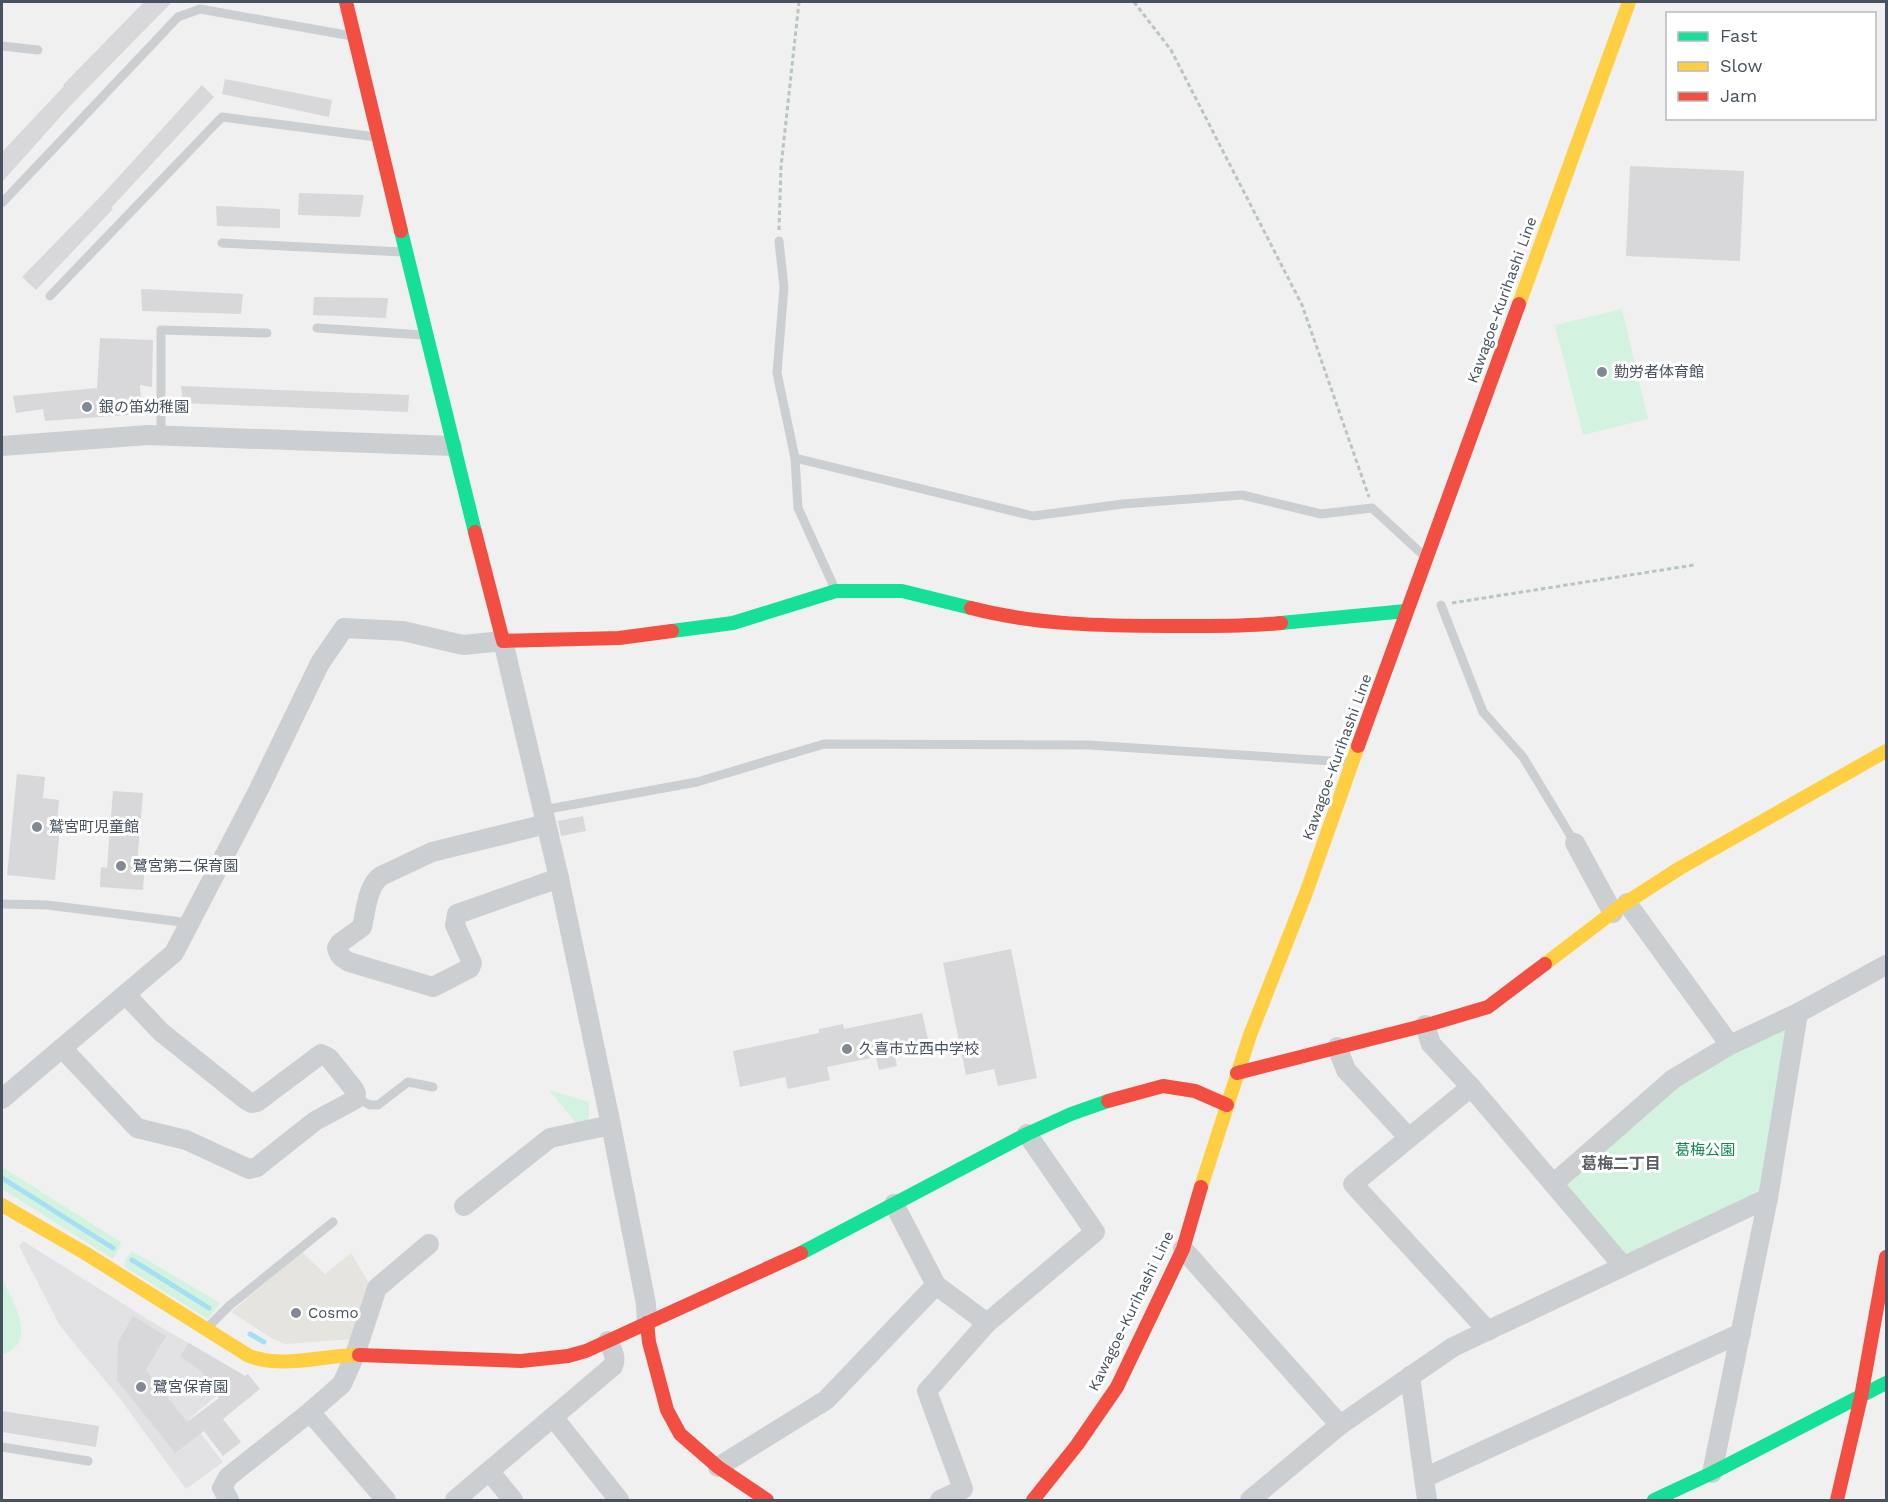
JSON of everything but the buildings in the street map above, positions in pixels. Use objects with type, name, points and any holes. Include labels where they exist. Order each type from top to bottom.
[{"type":"street","points":[[346,2],[425,335],[503,641],[559,878],[646,1304],[649,1342],[667,1410],[680,1434],[718,1467],[762,1500]]},
{"type":"street","name":"Kawagoe-Kurihashi Line","points":[[1033,1500],[1077,1445],[1117,1387],[1183,1249],[1238,1073],[1306,893],[1406,611],[1629,2]]},
{"type":"street","points":[[2,446],[161,436],[452,446]]},
{"type":"street","points":[[2,1099],[174,953],[259,789],[320,663],[344,628],[403,632],[463,645],[503,641],[619,638],[733,623],[836,591],[902,591],[1002,616],[1099,626],[1254,626],[1406,611]]},
{"type":"street","points":[[1238,1073],[1476,1012],[1496,1003],[1620,908],[1680,868],[1887,751]]},
{"type":"street","points":[[544,817],[432,852],[381,876],[375,880],[372,887],[362,927],[340,943],[337,948],[338,953],[349,962],[433,987],[470,968],[472,963],[455,924],[457,914],[559,878]]},
{"type":"street","points":[[1575,843],[1620,908],[1730,1045]]},
{"type":"street","points":[[1553,1184],[1673,1079],[1730,1045],[1798,1013],[1887,965]]},
{"type":"street","points":[[63,1048],[137,1128],[179,1137],[249,1169],[256,1167],[315,1121],[341,1108],[354,1097],[354,1089],[329,1058],[321,1054],[257,1102],[252,1103],[161,1032],[126,995]]},
{"type":"street","points":[[1712,1473],[1768,1198],[1798,1013]]},
{"type":"street","points":[[1425,1025],[1431,1044],[1471,1087],[1623,1266]]},
{"type":"street","points":[[1337,1047],[1346,1071],[1409,1138]]},
{"type":"street","points":[[2,1204],[249,1356],[263,1361],[278,1362],[355,1355],[397,1355],[521,1361],[568,1356],[586,1351],[785,1261],[1027,1134],[1071,1114],[1121,1096],[1163,1086],[1195,1091],[1227,1105]]},
{"type":"street","points":[[1471,1087],[1353,1184],[1488,1331]]},
{"type":"street","points":[[464,1206],[550,1138],[611,1125]]},
{"type":"street","points":[[940,1500],[963,1489],[927,1391],[987,1323],[1095,1232],[1027,1134]]},
{"type":"street","points":[[1250,1500],[1340,1425],[1453,1347],[1768,1198]]},
{"type":"street","points":[[894,1204],[936,1285],[987,1323]]},
{"type":"street","points":[[229,1500],[222,1488],[228,1476],[342,1384],[355,1355],[377,1288],[429,1244]]},
{"type":"street","points":[[1183,1249],[1340,1425]]},
{"type":"street","points":[[1842,1498],[1887,1257]]},
{"type":"street","points":[[718,1467],[826,1400],[936,1285]]},
{"type":"street","points":[[1424,1478],[1741,1333]]},
{"type":"street","points":[[455,1500],[613,1366],[614,1354],[608,1341]]},
{"type":"street","points":[[1410,1376],[1427,1500]]},
{"type":"street","points":[[1654,1500],[1712,1473],[1887,1383]]},
{"type":"street","points":[[310,1412],[386,1500]]},
{"type":"street","points":[[553,1417],[619,1500]]},
{"type":"street","points":[[490,1472],[513,1500]]},
{"type":"lane","points":[[2,203],[178,17],[200,9],[354,37]]},
{"type":"lane","points":[[2,46],[38,50]]},
{"type":"lane","points":[[50,296],[222,117],[378,137]]},
{"type":"lane","points":[[779,241],[784,287],[777,373],[795,458],[798,508],[836,591]]},
{"type":"lane","points":[[222,243],[406,252]]},
{"type":"lane","points":[[317,328],[425,335]]},
{"type":"lane","points":[[161,436],[161,330],[267,333]]},
{"type":"lane","points":[[795,458],[1033,516],[1123,504],[1242,495],[1321,514],[1372,508],[1426,557]]},
{"type":"lane","points":[[1441,605],[1483,712],[1523,757],[1575,843]]},
{"type":"lane","points":[[544,817],[697,782],[824,744],[1089,745],[1352,762]]},
{"type":"lane","points":[[2,904],[47,905],[190,923]]},
{"type":"lane","points":[[354,1097],[370,1105],[378,1105],[408,1082],[433,1087]]},
{"type":"lane","points":[[206,1329],[229,1306],[333,1222]]},
{"type":"lane","points":[[2,1447],[88,1461]]},
{"type":"path","points":[[779,241],[781,167],[799,2]]},
{"type":"path","points":[[1134,2],[1171,50],[1302,305],[1372,508]]},
{"type":"path","points":[[1441,605],[1694,565]]},
{"type":"shaded area","points":[[23,1241],[152,1322],[242,1374],[189,1419],[223,1462],[186,1489],[118,1396],[60,1326],[19,1246]]},
{"type":"shaded area","points":[[302,1252],[325,1274],[351,1253],[369,1283],[352,1339],[285,1344],[273,1339],[231,1312]]},
{"type":"green space","name":"勤労者体育館","points":[[1622,309],[1648,419],[1583,435],[1555,325]]},
{"type":"green space","name":"葛梅公園","points":[[1789,1029],[1762,1194],[1625,1257],[1565,1185],[1680,1085],[1734,1053]]},
{"type":"green space","points":[[549,1090],[589,1102],[589,1122],[577,1124]]},
{"type":"green space","points":[[2,1167],[121,1242],[113,1259],[2,1189]]},
{"type":"green space","points":[[132,1251],[220,1303],[208,1319],[125,1267],[125,1261]]},
{"type":"green space","points":[[2,1278],[17,1310],[22,1331],[20,1341],[13,1349],[2,1355]]},
{"type":"waterway","points":[[2,1178],[113,1248]]},
{"type":"waterway","points":[[132,1260],[209,1308]]},
{"type":"waterway","points":[[250,1334],[264,1342]]},
{"type":"traffic: fast","points":[[401,231],[475,532]]},
{"type":"traffic: fast","points":[[672,631],[733,623],[836,591],[902,591],[971,608]]},
{"type":"traffic: fast","points":[[1281,623],[1406,611]]},
{"type":"traffic: fast","points":[[801,1253],[1027,1134],[1071,1114],[1108,1101]]},
{"type":"traffic: fast","points":[[1654,1500],[1712,1473],[1886,1383]]},
{"type":"traffic: slow","points":[[1519,304],[1629,2]]},
{"type":"traffic: slow","points":[[1201,1187],[1250,1035],[1306,893],[1358,746]]},
{"type":"traffic: slow","points":[[1545,964],[1621,906],[1680,868],[1886,751]]},
{"type":"traffic: slow","points":[[2,1205],[85,1253],[249,1356],[262,1360],[290,1361],[359,1355]]},
{"type":"traffic: jam","points":[[346,2],[401,231]]},
{"type":"traffic: jam","points":[[1358,746],[1519,304]]},
{"type":"traffic: jam","points":[[475,532],[503,641],[619,638],[672,631]]},
{"type":"traffic: jam","points":[[971,608],[1020,618],[1095,625],[1226,626],[1281,623]]},
{"type":"traffic: jam","points":[[1237,1073],[1488,1007],[1545,964]]},
{"type":"traffic: jam","points":[[1108,1101],[1163,1086],[1195,1091],[1227,1105]]},
{"type":"traffic: jam","points":[[1033,1500],[1077,1445],[1117,1387],[1183,1249],[1201,1187]]},
{"type":"traffic: jam","points":[[359,1355],[521,1361],[568,1356],[586,1351],[801,1253]]},
{"type":"traffic: jam","points":[[1837,1500],[1861,1397],[1886,1257]]},
{"type":"traffic: jam","points":[[647,1323],[649,1342],[667,1410],[680,1434],[718,1467],[767,1500]]},
{"type":"place","name":"勤労者体育館","points":[[1602,372]]},
{"type":"place","name":"銀の笛幼稚園","points":[[87,407]]},
{"type":"place","name":"鷲宮町児童館","points":[[37,827]]},
{"type":"place","name":"鷺宮第二保育園","points":[[121,866]]},
{"type":"place","name":"久喜市立西中学校","points":[[847,1049]]},
{"type":"place","name":"Cosmo","points":[[296,1313]]},
{"type":"place","name":"鷺宮保育園","points":[[141,1387]]},
{"type":"district","name":"葛梅二丁目","points":[[1621,1163]]}]
